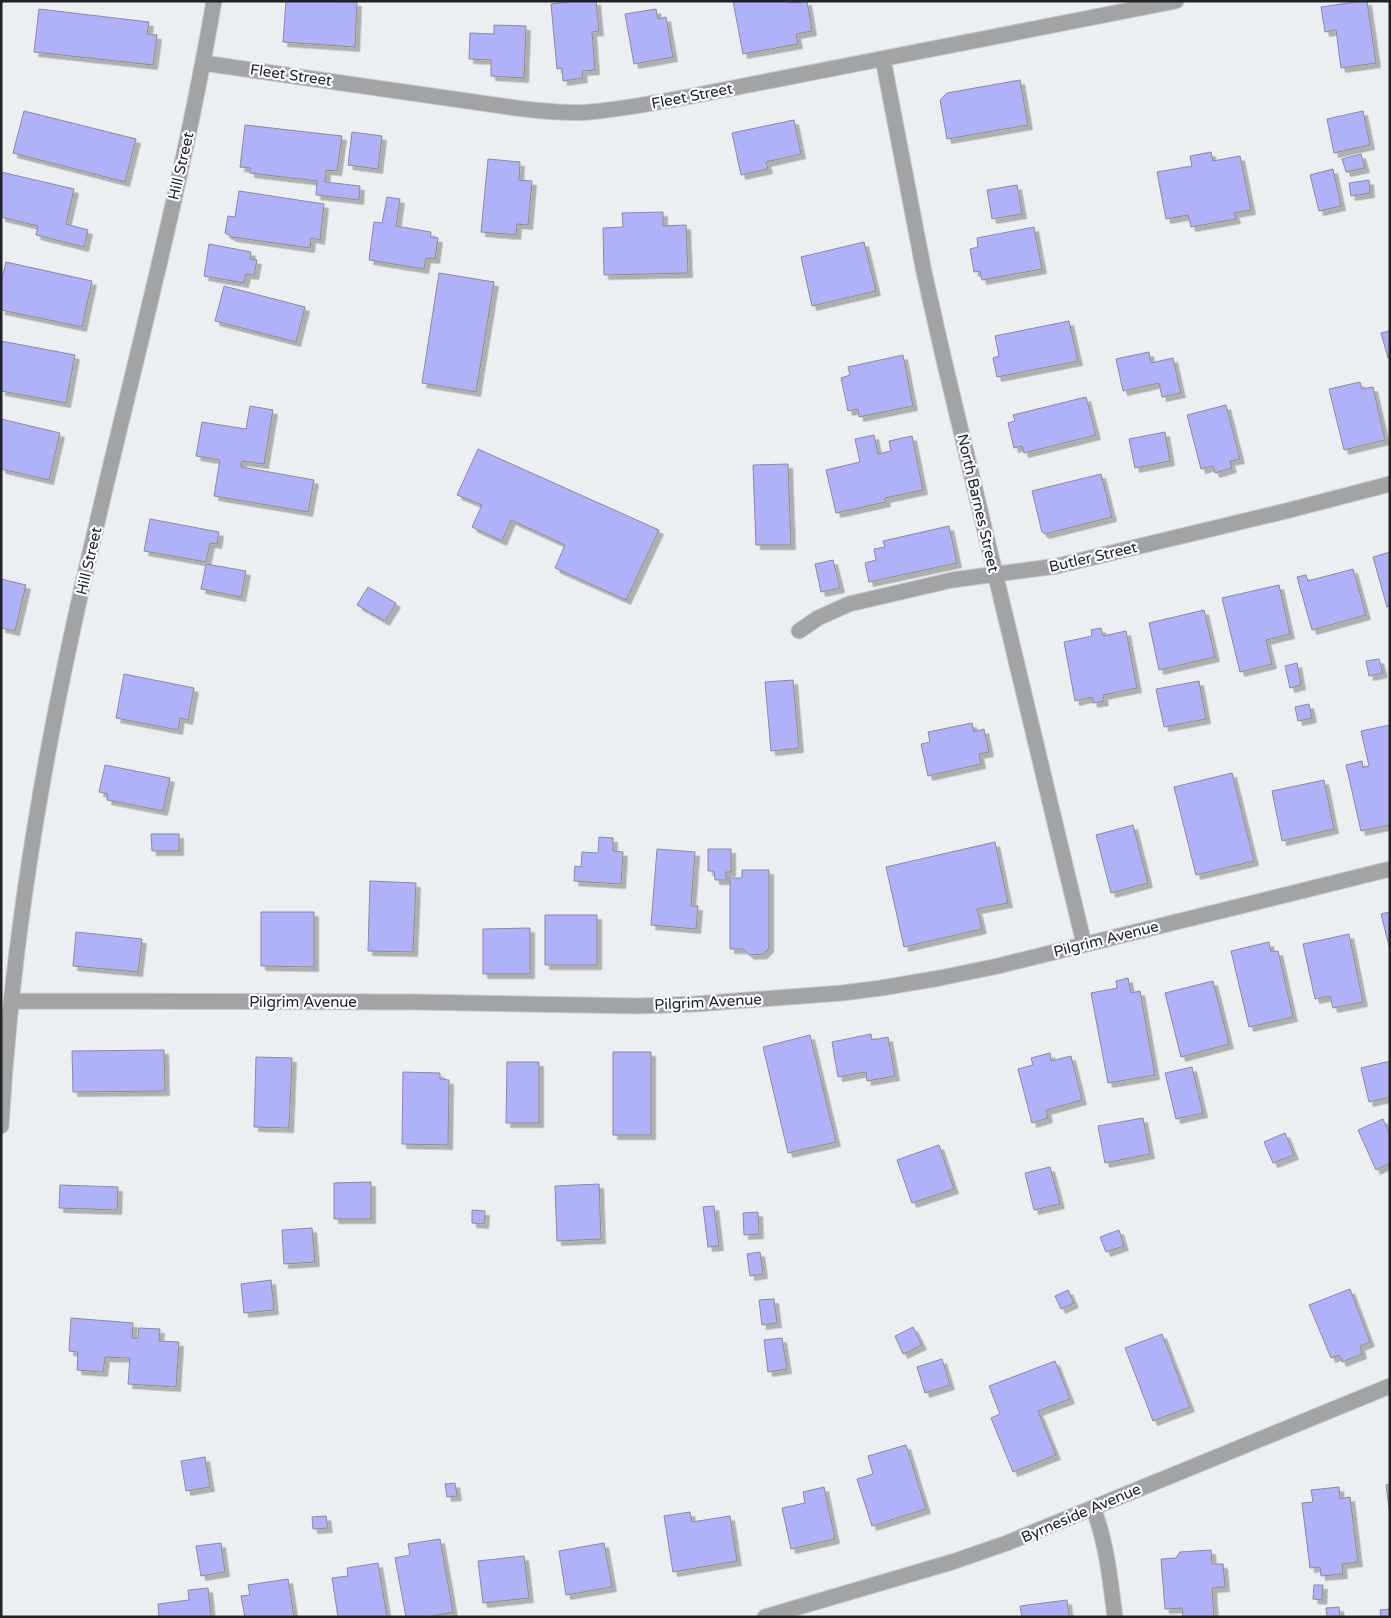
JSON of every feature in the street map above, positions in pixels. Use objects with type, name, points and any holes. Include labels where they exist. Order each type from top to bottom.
[{"type":"street","name":"Hill Street","points":[[1,1126],[11,1001],[34,830],[56,707],[89,558],[163,251],[203,63],[214,1]]},
{"type":"street","name":"Fleet Street","points":[[203,63],[516,108],[579,112],[632,107],[1176,1]]},
{"type":"street","name":"North Barnes Street","points":[[883,59],[924,272],[1084,944]]},
{"type":"street","name":"Butler Street","points":[[799,631],[818,618],[849,604],[952,580],[1057,566],[1390,484]]},
{"type":"street","name":"Pilgrim Avenue","points":[[11,1001],[414,1002],[640,1006],[798,996],[880,988],[998,966],[1390,868]]},
{"type":"street","name":"Byrneside Avenue","points":[[765,1617],[952,1562],[1007,1543],[1286,1427],[1390,1386]]},
{"type":"street","points":[[1093,1508],[1106,1549],[1115,1617]]},
{"type":"building","points":[[286,1],[357,2],[355,47],[283,42]]},
{"type":"building","points":[[596,1],[599,31],[592,32],[595,70],[582,71],[583,78],[563,81],[562,68],[557,69],[551,4]]},
{"type":"building","points":[[733,1],[788,1],[789,3],[807,1],[812,31],[796,34],[798,44],[743,54]]},
{"type":"building","points":[[1367,1],[1376,63],[1341,68],[1336,30],[1325,32],[1321,7]]},
{"type":"building","points":[[39,9],[149,22],[147,34],[157,35],[153,65],[34,52]]},
{"type":"building","points":[[656,9],[658,19],[666,17],[673,57],[634,64],[625,14]]},
{"type":"building","points":[[494,25],[526,26],[524,78],[491,76],[491,60],[469,59],[470,33],[494,34]]},
{"type":"building","points":[[1020,80],[1028,125],[947,139],[940,100],[947,93]]},
{"type":"building","points":[[24,111],[136,139],[125,182],[13,153]]},
{"type":"building","points":[[1363,111],[1370,145],[1334,153],[1327,119]]},
{"type":"building","points":[[794,120],[801,154],[766,162],[768,169],[741,175],[732,133]]},
{"type":"building","points":[[245,125],[342,136],[337,171],[326,170],[325,182],[360,186],[359,200],[316,195],[317,181],[250,173],[250,168],[240,167]]},
{"type":"building","points":[[352,132],[382,136],[378,169],[348,165]]},
{"type":"building","points":[[1211,152],[1213,161],[1240,156],[1251,210],[1234,213],[1236,219],[1191,227],[1188,215],[1166,219],[1157,172],[1192,166],[1190,156]]},
{"type":"building","points":[[1361,154],[1365,168],[1346,172],[1342,159]]},
{"type":"building","points":[[488,159],[520,162],[519,180],[532,181],[528,225],[517,224],[516,235],[481,232]]},
{"type":"building","points":[[1333,169],[1341,206],[1319,211],[1310,175]]},
{"type":"building","points":[[1,172],[74,189],[66,224],[88,230],[84,247],[36,235],[38,226],[1,217]]},
{"type":"building","points":[[1369,180],[1370,193],[1351,196],[1349,183]]},
{"type":"building","points":[[1017,185],[1022,214],[992,219],[987,190]]},
{"type":"building","points":[[239,191],[324,204],[320,240],[311,238],[310,248],[232,237],[225,233],[228,216],[235,217]]},
{"type":"building","points":[[387,197],[400,199],[396,226],[431,232],[430,237],[438,238],[435,259],[426,258],[424,269],[369,260],[374,222],[382,223]]},
{"type":"building","points":[[663,212],[663,226],[686,225],[688,273],[604,275],[603,228],[623,227],[622,213]]},
{"type":"building","points":[[1034,227],[1042,269],[982,280],[980,271],[974,272],[970,249],[978,247],[977,238]]},
{"type":"building","points":[[864,242],[876,291],[812,306],[801,257]]},
{"type":"building","points":[[209,244],[251,252],[250,259],[257,260],[254,275],[246,274],[244,283],[204,276]]},
{"type":"building","points":[[6,262],[92,281],[82,327],[1,310],[1,282]]},
{"type":"building","points":[[439,273],[494,282],[476,392],[422,383]]},
{"type":"building","points":[[224,286],[305,307],[296,342],[215,321]]},
{"type":"building","points":[[1069,321],[1078,361],[997,377],[993,358],[999,356],[995,336]]},
{"type":"building","points":[[1390,331],[1390,358],[1388,358],[1381,333]]},
{"type":"building","points":[[1,341],[75,355],[66,403],[1,391]]},
{"type":"building","points":[[1149,352],[1151,363],[1173,358],[1181,393],[1162,397],[1159,383],[1123,391],[1116,359]]},
{"type":"building","points":[[903,355],[913,406],[859,417],[858,409],[848,411],[841,378],[850,375],[848,367]]},
{"type":"building","points":[[1360,382],[1362,389],[1373,387],[1385,440],[1344,450],[1329,389]]},
{"type":"building","points":[[1086,397],[1096,435],[1024,453],[1022,446],[1014,448],[1008,423],[1015,421],[1013,415]]},
{"type":"building","points":[[1226,405],[1240,459],[1230,461],[1232,468],[1215,473],[1213,466],[1201,469],[1187,415]]},
{"type":"building","points":[[250,406],[273,410],[264,464],[242,461],[241,467],[314,480],[308,512],[214,496],[220,460],[196,456],[202,422],[246,429]]},
{"type":"building","points":[[1,419],[60,433],[49,480],[1,469]]},
{"type":"building","points":[[1165,432],[1170,461],[1135,468],[1129,439]]},
{"type":"building","points":[[874,435],[878,454],[891,451],[889,441],[912,436],[923,490],[885,498],[886,502],[836,513],[826,470],[860,462],[855,439]]},
{"type":"building","points":[[478,449],[659,530],[626,600],[555,568],[565,545],[511,520],[502,541],[472,527],[482,505],[457,495]]},
{"type":"building","points":[[788,464],[791,545],[756,545],[753,465]]},
{"type":"building","points":[[1101,474],[1112,517],[1045,534],[1042,532],[1032,491]]},
{"type":"building","points":[[150,519],[219,532],[217,544],[210,543],[206,562],[144,551]]},
{"type":"building","points":[[949,526],[957,563],[869,582],[865,563],[876,560],[874,549],[885,547],[883,541]]},
{"type":"building","points":[[1390,552],[1390,606],[1387,607],[1373,557]]},
{"type":"building","points":[[833,560],[840,588],[821,592],[815,564]]},
{"type":"building","points":[[206,564],[246,571],[241,597],[201,589]]},
{"type":"building","points":[[1353,569],[1366,615],[1312,630],[1297,577],[1306,575],[1308,581]]},
{"type":"building","points":[[1,579],[26,585],[15,631],[1,628]]},
{"type":"building","points":[[1279,585],[1290,634],[1266,640],[1272,664],[1240,672],[1222,598]]},
{"type":"building","points":[[368,587],[396,603],[385,621],[357,605]]},
{"type":"building","points":[[1204,610],[1215,657],[1159,670],[1149,623]]},
{"type":"building","points":[[1101,628],[1103,636],[1126,631],[1137,688],[1103,695],[1104,701],[1093,703],[1092,697],[1075,701],[1064,642],[1092,636],[1091,630]]},
{"type":"building","points":[[1379,659],[1383,673],[1369,676],[1366,661]]},
{"type":"building","points":[[1297,663],[1301,685],[1290,688],[1285,666]]},
{"type":"building","points":[[124,674],[194,688],[188,720],[180,718],[178,730],[116,718]]},
{"type":"building","points":[[793,680],[799,748],[771,751],[765,682]]},
{"type":"building","points":[[1199,681],[1206,719],[1164,727],[1156,689]]},
{"type":"building","points":[[1309,704],[1312,718],[1298,721],[1295,707]]},
{"type":"building","points":[[972,723],[974,732],[984,729],[989,752],[979,754],[981,764],[928,776],[921,744],[930,742],[928,732]]},
{"type":"building","points":[[1390,725],[1390,825],[1361,831],[1346,765],[1362,761],[1363,768],[1369,766],[1361,731]]},
{"type":"building","points":[[105,765],[170,778],[163,811],[107,800],[108,794],[99,792]]},
{"type":"building","points":[[1232,773],[1254,861],[1196,875],[1174,787]]},
{"type":"building","points":[[1324,780],[1334,829],[1282,841],[1272,791]]},
{"type":"building","points":[[1133,825],[1148,883],[1111,893],[1096,835]]},
{"type":"building","points":[[151,834],[179,834],[179,851],[152,851]]},
{"type":"building","points":[[599,837],[613,838],[613,851],[623,852],[621,884],[574,881],[575,866],[581,867],[582,852],[598,853]]},
{"type":"building","points":[[995,842],[1008,903],[977,909],[982,929],[904,947],[886,867]]},
{"type":"building","points":[[657,849],[695,852],[691,906],[698,906],[696,929],[651,925]]},
{"type":"building","points":[[708,849],[731,849],[731,872],[726,872],[726,878],[742,878],[742,870],[769,870],[769,948],[763,954],[750,955],[743,949],[730,949],[730,880],[715,880],[714,871],[708,871]]},
{"type":"building","points":[[370,881],[416,883],[413,952],[368,951]]},
{"type":"building","points":[[261,912],[314,912],[314,967],[261,966]]},
{"type":"building","points":[[1390,912],[1390,950],[1381,914]]},
{"type":"building","points":[[545,915],[597,915],[597,965],[545,965]]},
{"type":"building","points":[[530,928],[530,974],[483,974],[483,929]]},
{"type":"building","points":[[76,932],[142,939],[138,972],[73,966]]},
{"type":"building","points":[[1349,934],[1363,1002],[1333,1008],[1330,996],[1315,999],[1303,944]]},
{"type":"building","points":[[1269,942],[1271,952],[1278,951],[1293,1017],[1249,1027],[1231,951]]},
{"type":"building","points":[[1128,978],[1131,993],[1140,991],[1155,1075],[1108,1083],[1091,993],[1117,988],[1116,981]]},
{"type":"building","points":[[1213,981],[1229,1044],[1181,1057],[1165,993]]},
{"type":"building","points":[[871,1034],[872,1040],[888,1037],[895,1076],[867,1081],[866,1072],[838,1077],[832,1042]]},
{"type":"building","points":[[810,1035],[836,1142],[788,1153],[763,1047]]},
{"type":"building","points":[[164,1050],[165,1091],[73,1092],[72,1051]]},
{"type":"building","points":[[613,1052],[651,1052],[651,1135],[613,1135]]},
{"type":"building","points":[[1050,1053],[1051,1061],[1071,1056],[1082,1100],[1046,1110],[1048,1118],[1032,1123],[1018,1069],[1033,1065],[1031,1058]]},
{"type":"building","points":[[256,1057],[292,1058],[289,1128],[254,1127]]},
{"type":"building","points":[[1390,1061],[1390,1097],[1369,1102],[1361,1068]]},
{"type":"building","points":[[507,1062],[539,1062],[539,1123],[506,1123]]},
{"type":"building","points":[[1192,1067],[1203,1113],[1176,1119],[1165,1073]]},
{"type":"building","points":[[403,1072],[440,1073],[440,1079],[449,1080],[448,1145],[402,1144]]},
{"type":"building","points":[[1143,1118],[1150,1154],[1105,1163],[1098,1126]]},
{"type":"building","points":[[1383,1119],[1390,1135],[1390,1163],[1376,1170],[1358,1130]]},
{"type":"building","points":[[1285,1133],[1294,1155],[1273,1163],[1264,1142]]},
{"type":"building","points":[[939,1145],[954,1189],[912,1203],[897,1160]]},
{"type":"building","points":[[1050,1167],[1060,1204],[1034,1210],[1025,1173]]},
{"type":"building","points":[[371,1182],[371,1219],[334,1219],[334,1183]]},
{"type":"building","points":[[599,1184],[601,1239],[557,1241],[555,1186]]},
{"type":"building","points":[[60,1185],[118,1187],[117,1210],[59,1208]]},
{"type":"building","points":[[714,1206],[719,1246],[708,1247],[703,1207]]},
{"type":"building","points":[[472,1210],[485,1211],[484,1224],[472,1223]]},
{"type":"building","points":[[758,1212],[759,1234],[744,1235],[743,1213]]},
{"type":"building","points":[[312,1228],[315,1262],[284,1264],[282,1230]]},
{"type":"building","points":[[1119,1230],[1124,1246],[1106,1252],[1100,1237]]},
{"type":"building","points":[[760,1252],[763,1274],[750,1276],[747,1254]]},
{"type":"building","points":[[271,1280],[274,1310],[244,1313],[241,1284]]},
{"type":"building","points":[[1350,1289],[1370,1342],[1360,1346],[1362,1354],[1342,1362],[1339,1355],[1331,1358],[1309,1305]]},
{"type":"building","points":[[1068,1290],[1074,1303],[1061,1309],[1055,1296]]},
{"type":"building","points":[[774,1299],[777,1323],[762,1325],[759,1300]]},
{"type":"building","points":[[71,1318],[133,1323],[132,1338],[138,1338],[139,1328],[160,1329],[159,1341],[179,1342],[176,1387],[128,1384],[130,1358],[105,1357],[103,1372],[77,1370],[78,1352],[69,1351]]},
{"type":"building","points":[[913,1327],[922,1345],[903,1354],[895,1336]]},
{"type":"building","points":[[1162,1334],[1190,1407],[1153,1421],[1125,1348]]},
{"type":"building","points":[[782,1338],[787,1369],[768,1372],[764,1340]]},
{"type":"building","points":[[942,1359],[950,1385],[925,1393],[917,1367]]},
{"type":"building","points":[[1055,1361],[1070,1399],[1038,1411],[1056,1455],[1013,1472],[991,1418],[1000,1414],[989,1386]]},
{"type":"building","points":[[906,1445],[926,1509],[872,1526],[857,1479],[873,1474],[868,1456]]},
{"type":"building","points":[[205,1457],[210,1487],[186,1491],[181,1461]]},
{"type":"building","points":[[455,1483],[457,1496],[447,1497],[445,1484]]},
{"type":"building","points":[[1390,1484],[1390,1515],[1386,1485]]},
{"type":"building","points":[[824,1487],[835,1539],[791,1549],[782,1508],[805,1503],[803,1492]]},
{"type":"building","points":[[1339,1487],[1340,1499],[1350,1497],[1358,1562],[1342,1564],[1343,1574],[1321,1576],[1320,1567],[1310,1568],[1302,1503],[1313,1502],[1311,1490]]},
{"type":"building","points":[[690,1512],[692,1522],[730,1516],[737,1561],[673,1572],[664,1516]]},
{"type":"building","points":[[326,1516],[328,1528],[313,1529],[312,1517]]},
{"type":"building","points":[[440,1539],[453,1612],[428,1617],[406,1617],[395,1558],[410,1555],[408,1544]]},
{"type":"building","points":[[221,1543],[225,1572],[201,1576],[196,1546]]},
{"type":"building","points":[[604,1543],[612,1587],[566,1595],[559,1551]]},
{"type":"building","points":[[1211,1550],[1212,1564],[1223,1564],[1225,1587],[1212,1588],[1214,1617],[1183,1617],[1182,1608],[1165,1609],[1161,1559],[1176,1558],[1180,1552]]},
{"type":"building","points":[[524,1556],[529,1598],[483,1603],[478,1561]]},
{"type":"building","points":[[378,1563],[387,1617],[338,1617],[332,1578],[348,1576],[347,1568]]},
{"type":"building","points":[[288,1579],[294,1617],[245,1617],[241,1596],[250,1595],[248,1585]]},
{"type":"building","points":[[1314,1585],[1323,1585],[1322,1600],[1313,1599]]},
{"type":"building","points":[[208,1588],[211,1617],[159,1617],[158,1604],[189,1600],[188,1590]]},
{"type":"building","points":[[1067,1600],[1069,1617],[1022,1617],[1020,1606]]},
{"type":"building","points":[[1339,1607],[1340,1616],[1327,1617],[1326,1608]]},
{"type":"building","points":[[1390,1609],[1390,1617],[1381,1617],[1380,1610]]}]
